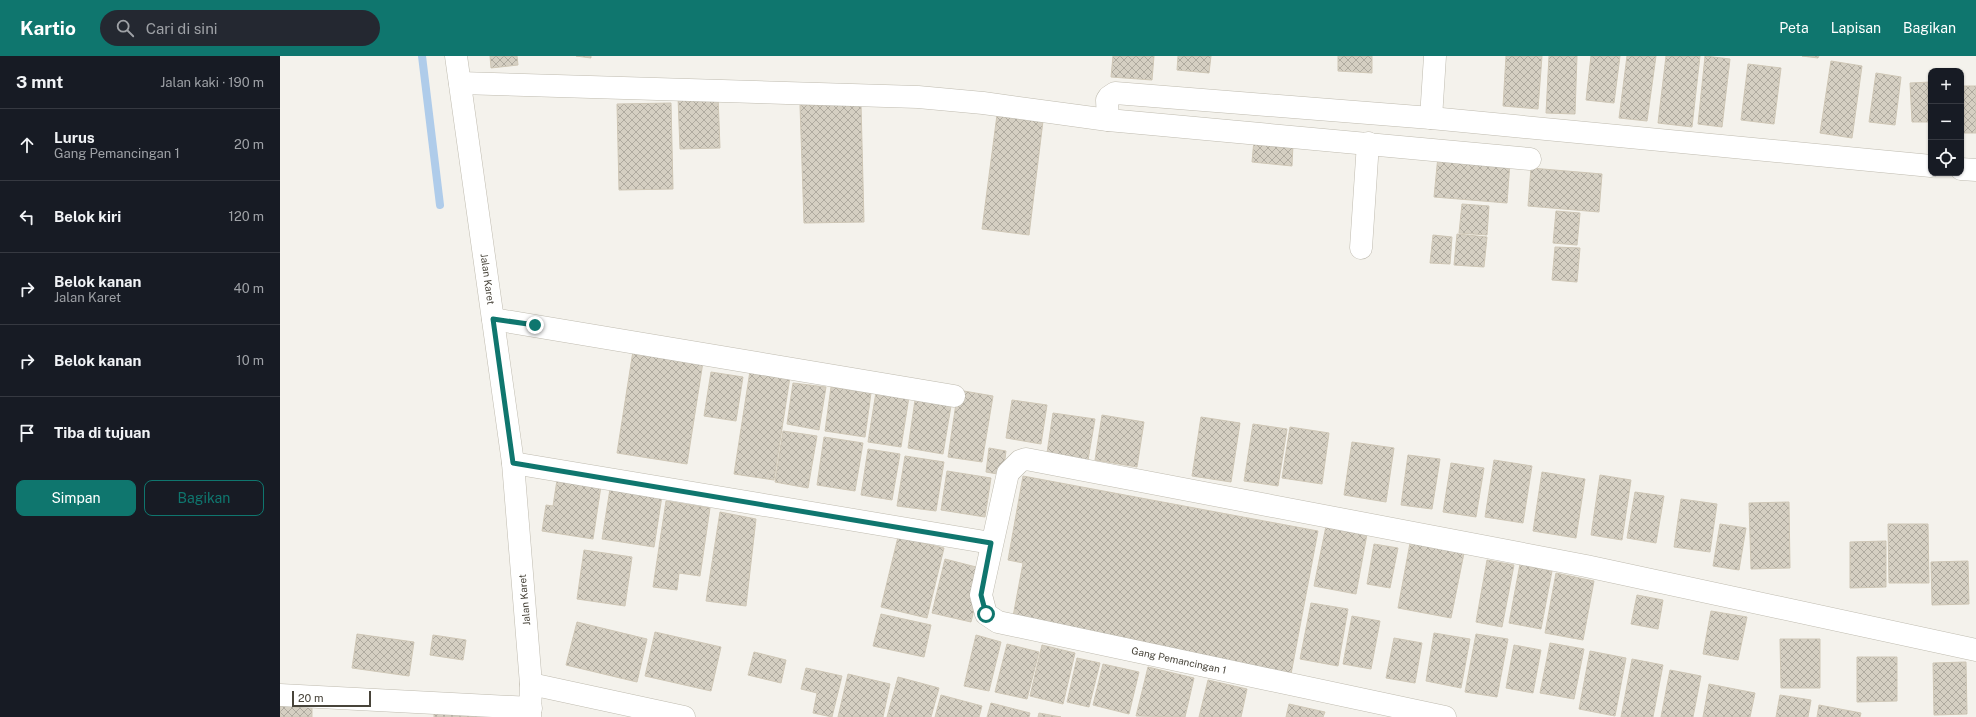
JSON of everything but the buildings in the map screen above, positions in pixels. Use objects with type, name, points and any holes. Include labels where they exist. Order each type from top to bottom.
[{"type":"street","name":"Jalan Karet","points":[[456,56],[513,463],[531,684],[530,712]]},
{"type":"street","points":[[1431,118],[1435,56]]},
{"type":"street","points":[[460,83],[918,97],[983,103],[1108,120],[1530,159]]},
{"type":"street","points":[[1108,120],[1107,100],[1115,93],[1431,118],[1928,166]]},
{"type":"street","points":[[1361,248],[1368,143]]},
{"type":"street","points":[[1964,168],[1976,170]]},
{"type":"street","points":[[493,319],[954,396]]},
{"type":"street","name":"Gang Pemancingan 1","points":[[1445,717],[998,622],[986,614],[981,595],[991,543],[1008,473],[1020,461],[1026,459],[1586,566],[1976,650]]},
{"type":"street","points":[[513,463],[991,543]]},
{"type":"street","points":[[531,684],[684,717]]},
{"type":"street","points":[[280,695],[530,712]]},
{"type":"waterway","points":[[422,56],[440,205]]},
{"type":"route","points":[[535,325],[493,319],[513,463],[991,543],[981,595],[986,614]]}]
